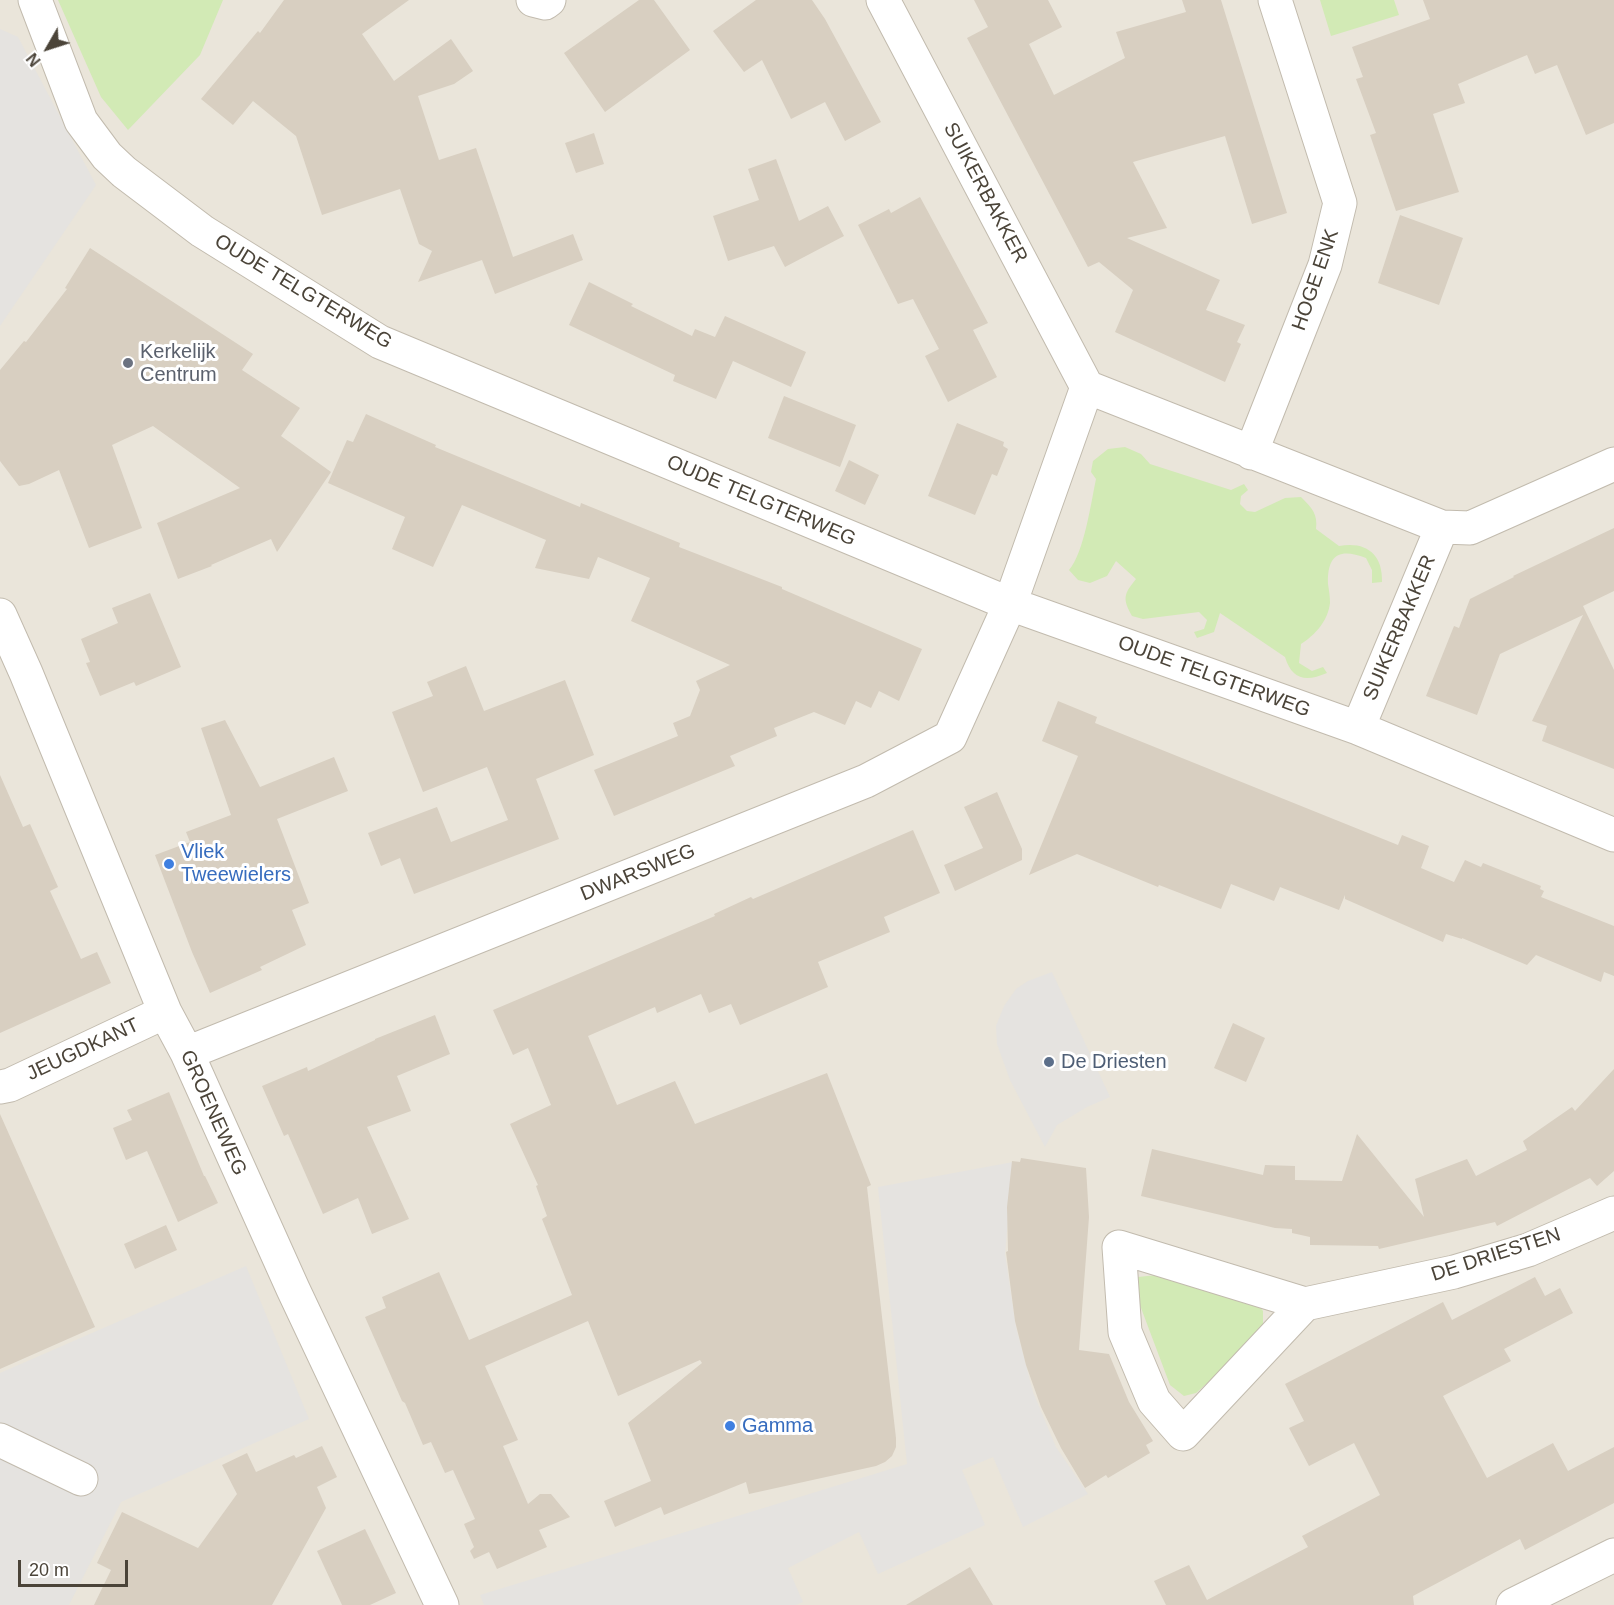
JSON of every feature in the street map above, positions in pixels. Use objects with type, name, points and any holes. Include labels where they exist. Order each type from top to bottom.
[{"type":"street","name":"OUDE TELGTERWEG","points":[[35,0],[81,121],[107,156],[124,172],[202,231],[380,342],[1010,604],[1358,728],[1614,836]]},
{"type":"street","points":[[533,0],[545,3],[549,0]]},
{"type":"street","name":"SUIKERBAKKER","points":[[883,0],[1087,387]]},
{"type":"street","name":"HOGE ENK","points":[[1251,453],[1325,265],[1340,204],[1275,0]]},
{"type":"street","points":[[1010,604],[1087,387],[1442,527],[1470,528],[1614,464]]},
{"type":"street","name":"SUIKERBAKKER","points":[[1358,728],[1442,527]]},
{"type":"street","name":"DWARSWEG","points":[[187,1053],[866,781],[950,737],[1010,604]]},
{"type":"street","name":"GROENEWEG","points":[[0,615],[26,672],[165,1011],[187,1053],[293,1289],[442,1605]]},
{"type":"street","name":"JEUGDKANT","points":[[0,1087],[10,1085],[165,1011]]},
{"type":"street","name":"DE DRIESTEN","points":[[1305,1304],[1182,1434],[1154,1401],[1125,1332],[1119,1247],[1305,1304],[1454,1272],[1528,1250],[1614,1213]]},
{"type":"street","points":[[0,1440],[81,1479]]},
{"type":"street","points":[[1513,1605],[1614,1555]]},
{"type":"shaded area","points":[[0,0],[1614,0],[1614,1605],[0,1605]]},
{"type":"shaded area","points":[[0,29],[18,37],[96,185],[0,326]]},
{"type":"shaded area","name":"De Driesten","points":[[1052,972],[1110,1097],[1087,1107],[1057,1125],[1045,1147],[1010,1080],[997,1044],[996,1026],[1004,1006],[1016,989],[1028,981]]},
{"type":"shaded area","points":[[1013,1162],[1005,1254],[1016,1327],[1033,1392],[1056,1447],[1088,1494],[1023,1527],[993,1457],[962,1470],[985,1525],[878,1574],[859,1532],[788,1568],[803,1602],[796,1605],[484,1605],[480,1595],[907,1464],[878,1187]]},
{"type":"shaded area","points":[[246,1266],[309,1419],[121,1502],[69,1605],[0,1605],[0,1373]]},
{"type":"green space","points":[[58,0],[223,0],[200,55],[128,130],[101,97]]},
{"type":"green space","points":[[1320,0],[1394,0],[1399,15],[1331,36]]},
{"type":"green space","points":[[1125,447],[1141,454],[1150,464],[1231,490],[1244,484],[1248,490],[1241,496],[1240,504],[1247,511],[1255,512],[1285,498],[1301,497],[1313,511],[1316,529],[1339,546],[1365,548],[1376,557],[1382,572],[1382,582],[1372,583],[1372,570],[1366,558],[1357,555],[1337,556],[1330,566],[1328,574],[1329,610],[1320,627],[1301,644],[1299,663],[1312,671],[1323,667],[1327,673],[1313,678],[1296,675],[1285,657],[1220,613],[1214,632],[1197,638],[1194,632],[1204,629],[1207,620],[1199,612],[1143,619],[1132,616],[1126,596],[1136,579],[1116,561],[1107,576],[1090,583],[1078,580],[1069,570],[1079,552],[1089,514],[1096,479],[1091,472],[1093,461],[1108,449]]},
{"type":"green space","points":[[1157,1275],[1252,1297],[1263,1311],[1263,1333],[1196,1393],[1184,1396],[1170,1385],[1135,1292],[1138,1277]]},
{"type":"building","points":[[284,0],[409,0],[362,34],[394,81],[451,39],[473,71],[454,84],[418,96],[439,160],[476,148],[513,257],[573,234],[583,260],[495,294],[482,260],[418,282],[432,251],[419,244],[400,189],[322,215],[296,136],[253,101],[233,125],[201,99],[258,31],[260,33]]},
{"type":"building","points":[[639,0],[654,0],[690,50],[605,112],[564,53]]},
{"type":"building","points":[[756,0],[812,0],[825,19],[881,122],[845,141],[825,102],[791,119],[762,60],[744,72],[713,31]]},
{"type":"building","points":[[974,0],[1048,0],[1062,27],[1029,44],[1054,95],[1125,58],[1116,32],[1186,12],[1182,0],[1221,0],[1287,213],[1252,224],[1225,136],[1133,162],[1167,228],[1127,238],[1220,280],[1206,310],[1245,325],[1237,342],[1241,344],[1225,382],[1115,332],[1133,290],[1099,262],[1088,267],[967,38],[988,27]]},
{"type":"building","points":[[1423,0],[1614,0],[1614,123],[1586,135],[1557,65],[1535,74],[1527,55],[1458,84],[1465,103],[1433,114],[1459,192],[1396,211],[1370,135],[1376,133],[1356,79],[1363,77],[1352,47],[1430,19]]},
{"type":"building","points":[[594,133],[604,164],[576,173],[565,143]]},
{"type":"building","points":[[776,159],[799,221],[828,206],[844,236],[785,267],[774,246],[728,261],[713,216],[759,200],[748,169]]},
{"type":"building","points":[[920,197],[988,323],[973,330],[997,377],[948,402],[925,356],[939,349],[913,299],[898,304],[858,225],[889,209],[891,213]]},
{"type":"building","points":[[1400,215],[1463,238],[1439,305],[1378,283]]},
{"type":"building","name":"Kerkelijk Centrum","points":[[90,248],[253,354],[242,370],[300,408],[281,436],[331,472],[277,552],[271,539],[178,579],[157,523],[240,488],[153,426],[112,445],[142,528],[89,548],[59,470],[29,484],[19,486],[0,461],[0,370],[24,341],[26,342],[67,289],[65,288]]},
{"type":"building","points":[[589,282],[692,336],[695,329],[715,337],[725,316],[806,352],[791,387],[733,361],[716,399],[673,381],[675,375],[569,325]]},
{"type":"building","points":[[784,396],[856,425],[840,467],[768,438]]},
{"type":"building","points":[[366,414],[436,445],[435,447],[580,507],[581,503],[680,543],[679,547],[782,587],[782,589],[922,649],[899,701],[879,691],[871,708],[856,701],[845,725],[814,712],[774,728],[777,736],[730,756],[735,766],[614,816],[594,770],[678,736],[673,723],[690,716],[700,690],[696,681],[730,665],[631,621],[650,578],[598,557],[589,579],[535,568],[546,540],[462,505],[433,567],[392,549],[405,517],[328,483],[347,440],[353,442]]},
{"type":"building","points":[[957,423],[1004,442],[1003,446],[1008,449],[997,476],[992,474],[975,515],[928,496]]},
{"type":"building","points":[[849,460],[879,475],[865,505],[835,491]]},
{"type":"building","points":[[1614,528],[1614,591],[1583,606],[1614,670],[1614,769],[1542,741],[1547,726],[1532,721],[1583,615],[1500,654],[1477,715],[1426,696],[1454,626],[1459,628],[1470,599]]},
{"type":"building","points":[[150,593],[181,667],[136,686],[134,682],[100,696],[86,663],[90,662],[81,639],[118,623],[112,608]]},
{"type":"building","points":[[466,666],[484,711],[565,680],[594,755],[536,779],[559,839],[414,894],[400,858],[381,866],[368,833],[437,807],[451,842],[508,820],[487,767],[423,792],[392,712],[433,696],[427,682]]},
{"type":"building","points":[[1058,701],[1097,717],[1095,723],[1398,845],[1402,835],[1429,846],[1421,868],[1454,882],[1465,860],[1481,867],[1483,863],[1541,886],[1540,889],[1544,891],[1541,897],[1614,926],[1614,976],[1604,972],[1601,982],[1536,955],[1527,965],[1462,938],[1446,934],[1443,942],[1345,899],[1345,895],[1339,910],[1280,887],[1274,901],[1231,884],[1221,909],[1159,885],[1158,887],[1077,854],[1029,875],[1078,756],[1042,741]]},
{"type":"building","points":[[225,720],[260,787],[334,757],[348,791],[277,819],[309,903],[292,910],[306,945],[260,967],[262,970],[210,993],[155,855],[190,842],[186,832],[231,815],[201,728]]},
{"type":"building","points":[[0,775],[23,827],[30,824],[58,887],[50,891],[81,959],[97,952],[111,983],[0,1033]]},
{"type":"building","points":[[997,792],[1022,849],[1022,860],[955,891],[944,865],[983,848],[964,807]]},
{"type":"building","points":[[913,830],[940,893],[884,917],[890,932],[818,962],[828,987],[740,1025],[731,1004],[709,1013],[701,994],[657,1013],[655,1007],[588,1036],[617,1105],[675,1081],[695,1124],[827,1073],[871,1185],[867,1187],[896,1438],[896,1447],[892,1456],[876,1466],[749,1494],[746,1482],[664,1515],[661,1507],[615,1527],[604,1501],[651,1481],[628,1423],[702,1363],[700,1360],[618,1396],[588,1321],[485,1366],[518,1440],[503,1446],[528,1504],[540,1494],[551,1494],[570,1517],[539,1530],[547,1547],[497,1569],[489,1552],[474,1559],[470,1551],[474,1547],[464,1524],[475,1519],[453,1470],[445,1473],[431,1442],[423,1445],[365,1317],[386,1308],[382,1297],[439,1272],[469,1340],[572,1295],[542,1219],[547,1216],[536,1186],[538,1185],[510,1124],[551,1105],[528,1048],[513,1055],[493,1010],[715,916],[714,914],[751,897],[753,899]]},
{"type":"building","points":[[435,1015],[450,1054],[397,1076],[411,1111],[367,1127],[409,1219],[372,1234],[358,1198],[323,1214],[288,1134],[284,1136],[262,1086],[307,1067],[308,1071],[375,1039]]},
{"type":"building","points":[[1233,1023],[1265,1038],[1246,1082],[1214,1068]]},
{"type":"building","points":[[1614,1069],[1614,1171],[1597,1186],[1590,1178],[1497,1226],[1495,1222],[1379,1249],[1378,1246],[1310,1245],[1310,1237],[1292,1233],[1292,1229],[1275,1228],[1141,1196],[1152,1149],[1263,1175],[1265,1165],[1295,1166],[1295,1180],[1342,1181],[1357,1134],[1424,1217],[1415,1179],[1467,1159],[1476,1176],[1527,1150],[1523,1141],[1572,1107],[1575,1111]]},
{"type":"building","points":[[169,1092],[204,1176],[218,1203],[178,1222],[147,1151],[126,1160],[113,1128],[132,1120],[127,1110]]},
{"type":"building","points":[[0,1114],[95,1327],[0,1369]]},
{"type":"building","points":[[1021,1158],[1086,1168],[1089,1217],[1079,1350],[1109,1354],[1129,1402],[1153,1441],[1146,1445],[1150,1453],[1108,1478],[1106,1475],[1085,1488],[1061,1448],[1041,1407],[1026,1365],[1015,1321],[1006,1252],[1008,1251],[1007,1207],[1012,1161],[1020,1162]]},
{"type":"building","points":[[166,1225],[177,1250],[135,1269],[124,1244]]},
{"type":"building","points":[[1535,1277],[1545,1296],[1560,1288],[1573,1313],[1504,1349],[1511,1361],[1443,1396],[1487,1478],[1553,1443],[1568,1471],[1614,1447],[1614,1503],[1525,1550],[1520,1539],[1413,1596],[1414,1605],[1166,1605],[1154,1581],[1189,1565],[1207,1600],[1308,1547],[1302,1536],[1380,1495],[1354,1443],[1309,1466],[1289,1428],[1304,1421],[1285,1384],[1443,1302],[1452,1320]]},
{"type":"building","points":[[322,1446],[337,1477],[317,1487],[326,1508],[272,1605],[94,1605],[111,1570],[97,1563],[122,1512],[198,1548],[237,1494],[222,1465],[247,1453],[256,1472],[294,1455],[296,1458]]},
{"type":"building","points":[[365,1529],[396,1593],[370,1605],[342,1605],[317,1551]]},
{"type":"building","points":[[970,1567],[993,1605],[906,1605]]},
{"type":"place","name":"Kerkelijk Centrum","points":[[128,363]]},
{"type":"place","name":"Vliek Tweewielers","points":[[169,864]]},
{"type":"place","name":"De Driesten","points":[[1049,1062]]},
{"type":"place","name":"Gamma","points":[[730,1426]]}]
